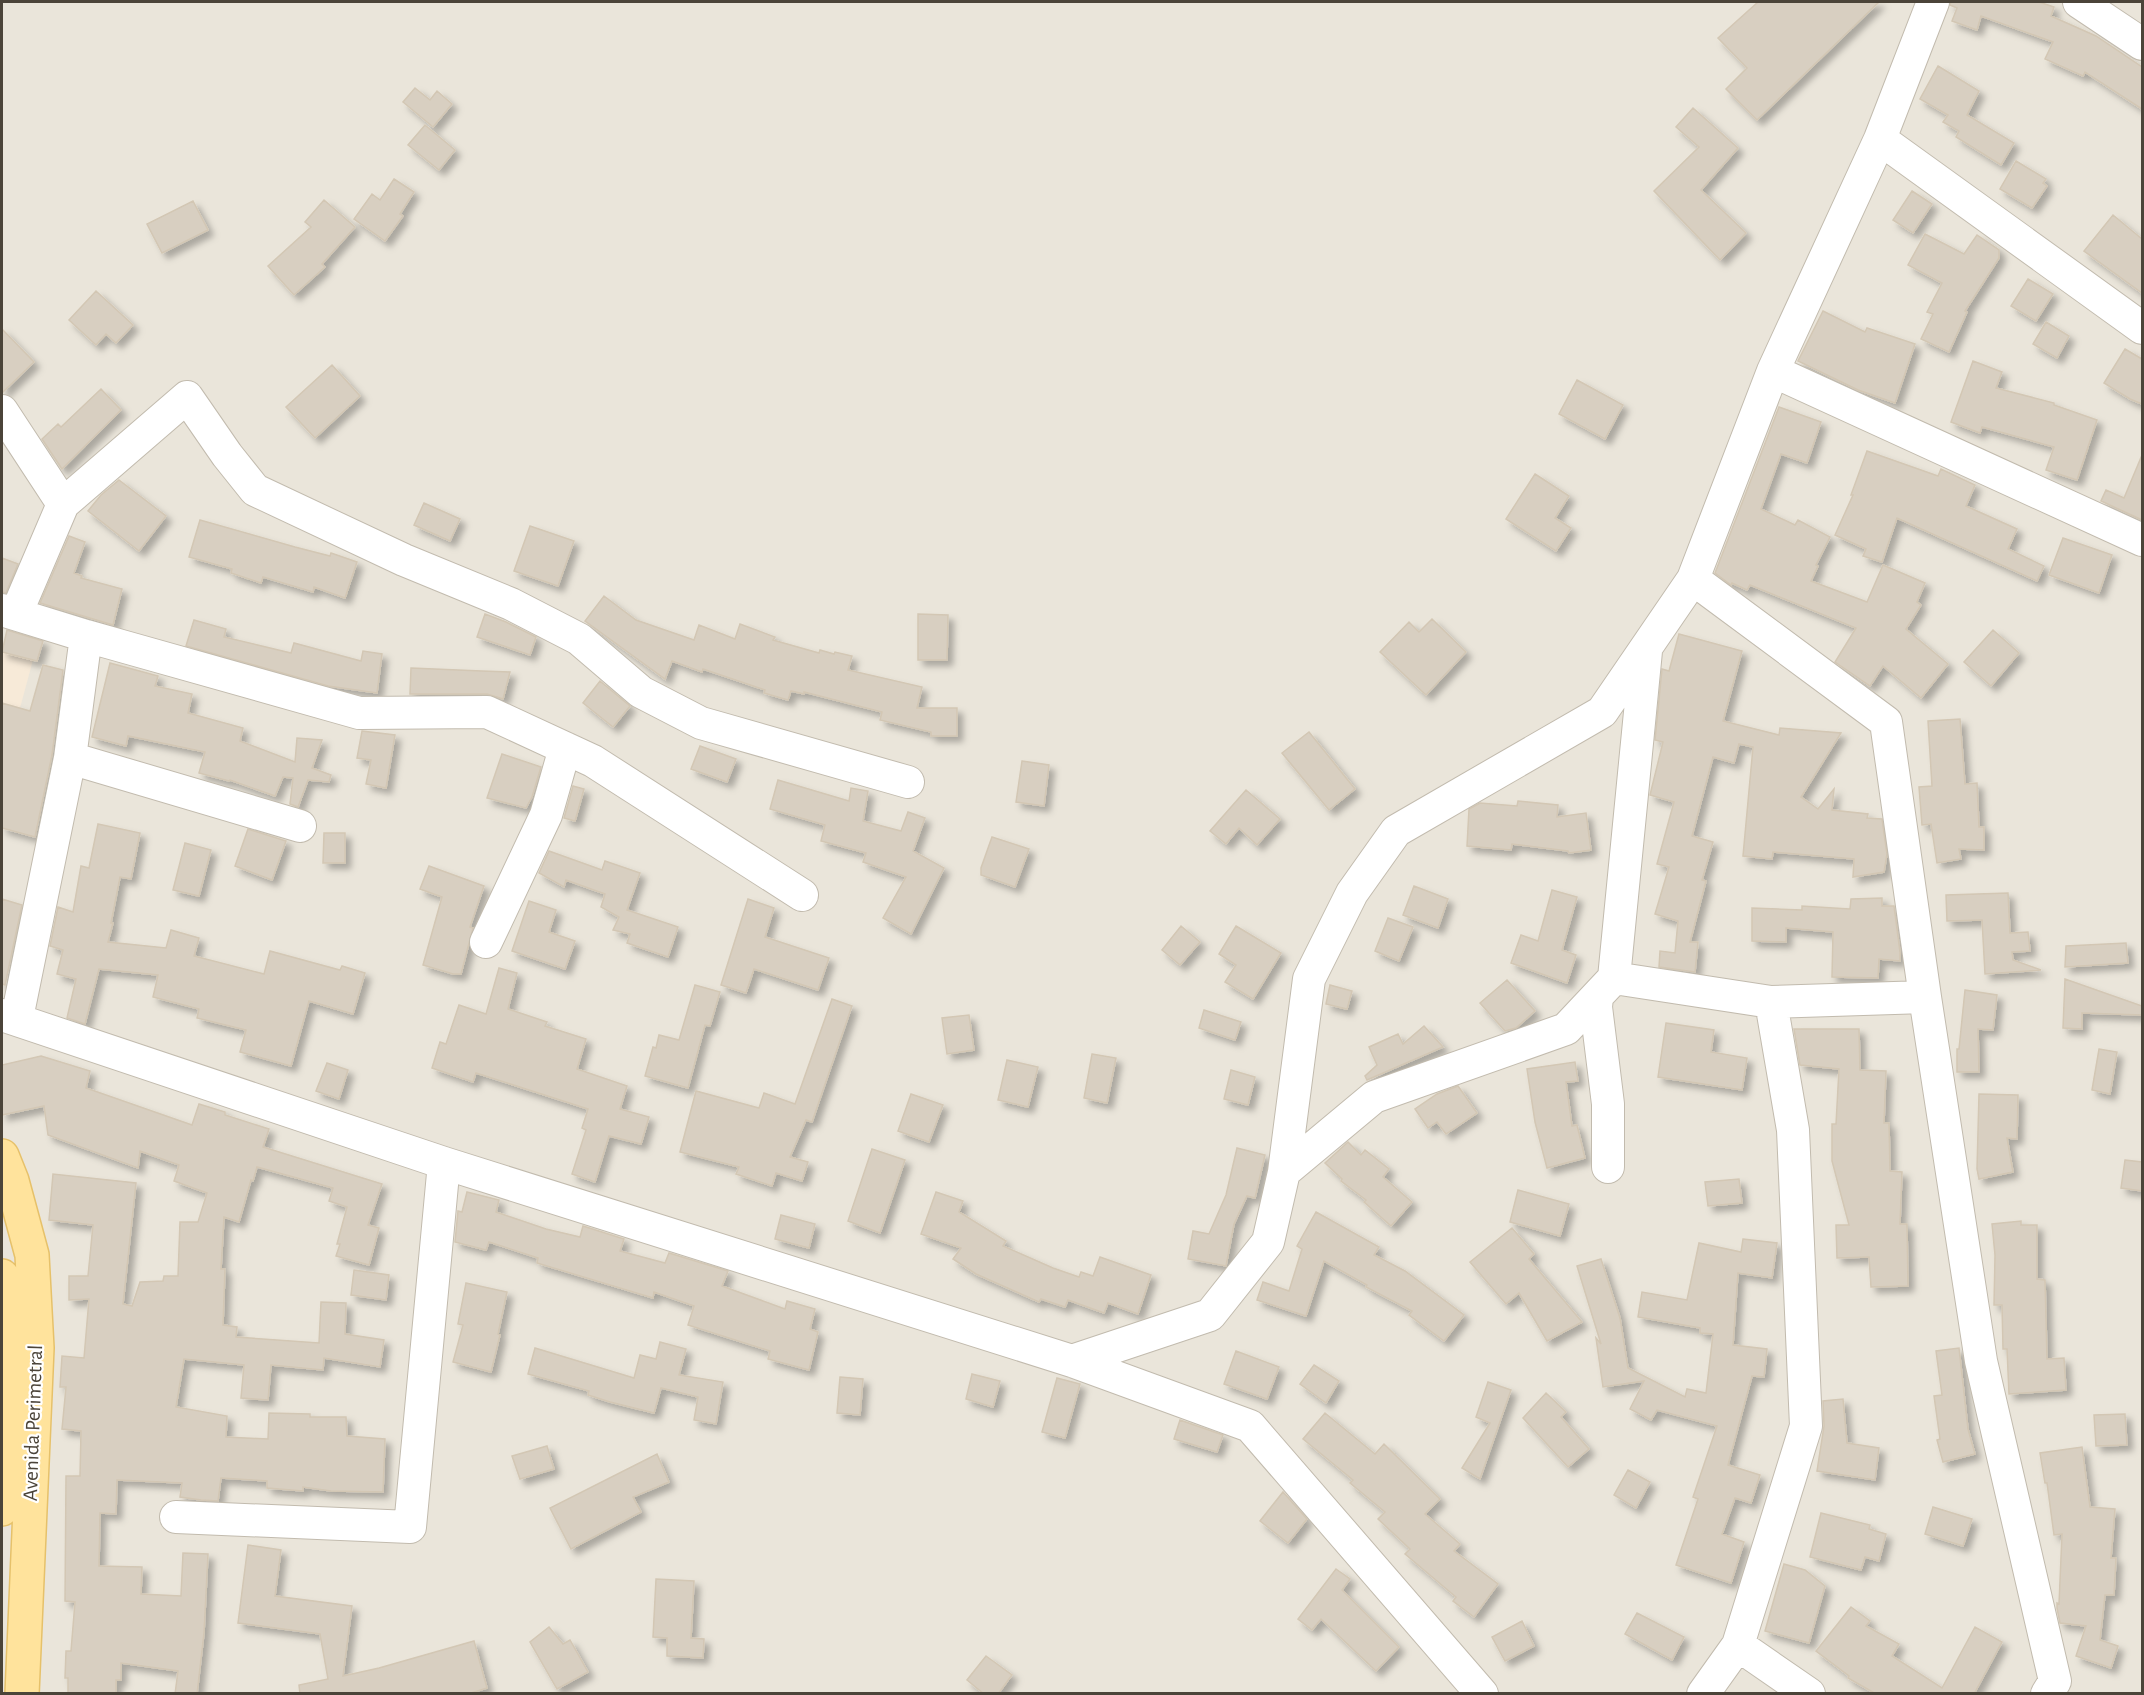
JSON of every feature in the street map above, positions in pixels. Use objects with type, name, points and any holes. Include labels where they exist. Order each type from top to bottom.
[{"type":"main road","name":"Avenida Perimetral","points":[[2,1156],[12,1181],[32,1255],[37,1348],[22,1694]]},
{"type":"main road","name":"Avenida Perimetral","points":[[2,1276],[8,1340],[2,1509]]},
{"type":"street","points":[[1072,1361],[1210,1315],[1268,1242],[1284,1172],[1309,980],[1352,893],[1396,831],[1602,712],[1693,579],[1773,371],[1880,140],[1933,2]]},
{"type":"street","points":[[2079,2],[2142,44]]},
{"type":"street","points":[[1880,140],[2142,328]]},
{"type":"street","points":[[1773,371],[2142,540]]},
{"type":"street","points":[[802,895],[593,761],[487,712],[360,713],[9,612],[63,504],[188,397],[255,490],[404,560],[511,604],[579,639],[641,692],[701,723],[908,782]]},
{"type":"street","points":[[2,411],[63,504]]},
{"type":"street","points":[[1693,579],[1886,722],[1925,997],[1981,1361],[2055,1681],[2047,1694]]},
{"type":"street","points":[[86,636],[70,758],[9,1016],[444,1163],[1072,1361],[1250,1426],[1482,1694]]},
{"type":"street","points":[[1608,1167],[1608,1104],[1596,1007],[1605,987],[1646,647]]},
{"type":"street","points":[[486,942],[546,815],[565,748]]},
{"type":"street","points":[[70,758],[300,826]]},
{"type":"street","points":[[1605,987],[1772,1002],[1925,997]]},
{"type":"street","points":[[1284,1172],[1374,1097],[1566,1029],[1605,987]]},
{"type":"street","points":[[1703,1694],[1738,1646],[1806,1426],[1793,1130],[1772,1002]]},
{"type":"street","points":[[176,1517],[410,1527],[444,1163]]},
{"type":"street","points":[[1738,1646],[1809,1694]]},
{"type":"shaded area","points":[[2,2],[2142,2],[2142,1693],[2,1693]]},
{"type":"shaded area","points":[[2,652],[33,660],[20,708],[2,703]]},
{"type":"building","points":[[1758,2],[1879,2],[1757,120],[1726,89],[1747,68],[1718,38]]},
{"type":"building","points":[[1951,2],[2039,2],[2054,7],[2051,16],[2096,36],[2142,67],[2142,109],[2085,72],[2083,76],[2045,59],[2053,42],[1981,16],[1977,30],[1952,21],[1957,8],[1950,5]]},
{"type":"building","points":[[1938,66],[1979,91],[1967,115],[2014,143],[2001,165],[1956,137],[1959,131],[1943,122],[1948,115],[1920,99]]},
{"type":"building","points":[[415,88],[430,100],[437,91],[452,104],[433,127],[403,102]]},
{"type":"building","points":[[1693,108],[1738,148],[1701,190],[1746,233],[1720,260],[1654,191],[1699,147],[1676,127]]},
{"type":"building","points":[[425,125],[455,150],[439,170],[408,145]]},
{"type":"building","points":[[2016,161],[2046,179],[2043,183],[2047,186],[2032,208],[2000,189]]},
{"type":"building","points":[[394,179],[414,192],[400,214],[403,216],[385,241],[354,219],[372,194],[380,200]]},
{"type":"building","points":[[1912,191],[1932,204],[1913,233],[1893,220]]},
{"type":"building","points":[[324,200],[355,227],[322,264],[325,267],[294,295],[268,266],[311,227],[305,222]]},
{"type":"building","points":[[193,201],[208,230],[162,253],[147,224]]},
{"type":"building","points":[[2113,215],[2142,239],[2142,293],[2084,251]]},
{"type":"building","points":[[1925,234],[1964,254],[1977,235],[1999,250],[1999,258],[1965,311],[1967,312],[1949,352],[1921,339],[1933,314],[1927,312],[1942,283],[1908,265]]},
{"type":"building","points":[[2028,279],[2053,294],[2036,321],[2011,306]]},
{"type":"building","points":[[96,291],[133,325],[116,343],[106,334],[96,345],[69,320]]},
{"type":"building","points":[[1823,311],[1865,332],[1867,328],[1915,344],[1895,403],[1858,390],[1798,361]]},
{"type":"building","points":[[2046,322],[2069,336],[2057,358],[2033,344]]},
{"type":"building","points":[[2,329],[34,362],[2,393]]},
{"type":"building","points":[[2125,349],[2142,359],[2142,404],[2104,383]]},
{"type":"building","points":[[1973,361],[2002,372],[1996,388],[2054,403],[2054,405],[2097,420],[2077,480],[2046,470],[2054,447],[1982,427],[1980,433],[1951,422]]},
{"type":"building","points":[[332,365],[360,396],[315,438],[286,407]]},
{"type":"building","points":[[1577,380],[1623,405],[1605,439],[1559,414]]},
{"type":"building","points":[[101,389],[121,410],[62,469],[42,439],[58,424],[61,427]]},
{"type":"building","points":[[1779,407],[1821,422],[1807,463],[1781,454],[1761,509],[1795,525],[1798,520],[1830,537],[1811,581],[1867,602],[1883,565],[1925,583],[1917,602],[1921,605],[1906,629],[1948,664],[1921,698],[1883,666],[1870,686],[1835,662],[1856,628],[1750,585],[1747,590],[1732,583],[1731,585],[1715,573]]},
{"type":"building","points":[[1867,451],[1938,476],[1941,469],[1975,485],[1966,506],[2017,529],[2008,549],[2044,566],[2037,581],[1897,518],[1882,562],[1863,556],[1866,549],[1835,535],[1853,495],[1851,495]]},
{"type":"building","points":[[2142,455],[2142,520],[2101,501],[2106,490],[2124,498]]},
{"type":"building","points":[[1535,474],[1569,496],[1555,518],[1571,528],[1556,551],[1506,519]]},
{"type":"building","points":[[119,480],[166,516],[139,551],[88,511],[101,495]]},
{"type":"building","points":[[424,503],[460,519],[450,541],[414,525]]},
{"type":"building","points":[[200,520],[330,556],[331,553],[357,562],[345,598],[314,587],[313,592],[263,577],[261,583],[231,573],[232,569],[189,557]]},
{"type":"building","points":[[530,526],[574,541],[558,586],[514,571]]},
{"type":"building","points":[[69,536],[85,542],[74,573],[82,576],[81,578],[122,589],[113,625],[40,603]]},
{"type":"building","points":[[2063,538],[2112,555],[2099,593],[2049,575]]},
{"type":"building","points":[[2,558],[18,564],[6,593],[2,592]]},
{"type":"building","points":[[604,596],[636,620],[694,640],[699,625],[735,639],[740,624],[775,637],[773,640],[819,653],[820,650],[852,656],[848,670],[922,687],[917,708],[957,708],[957,736],[931,736],[931,732],[880,720],[882,712],[804,692],[804,694],[791,691],[788,700],[703,669],[702,672],[672,661],[665,679],[585,621]]},
{"type":"building","points":[[485,614],[536,637],[530,655],[477,637]]},
{"type":"building","points":[[918,614],[948,615],[947,660],[918,660]]},
{"type":"building","points":[[1432,619],[1466,652],[1426,695],[1380,652],[1409,622],[1419,632]]},
{"type":"building","points":[[194,620],[226,629],[224,637],[291,653],[294,643],[361,661],[363,651],[382,654],[377,693],[328,686],[186,646]]},
{"type":"building","points":[[7,630],[43,641],[37,661],[2,652]]},
{"type":"building","points":[[1993,630],[2019,653],[1991,686],[1964,662]]},
{"type":"building","points":[[1679,634],[1742,651],[1723,721],[1779,735],[1780,728],[1841,733],[1801,797],[1818,809],[1834,789],[1832,810],[1868,814],[1867,818],[1882,819],[1887,854],[1884,872],[1853,877],[1854,859],[1773,852],[1772,859],[1743,856],[1753,747],[1739,744],[1734,763],[1713,757],[1692,836],[1713,842],[1702,880],[1706,881],[1690,942],[1698,942],[1695,972],[1659,967],[1660,951],[1675,953],[1678,921],[1655,914],[1669,867],[1657,864],[1674,802],[1650,795],[1663,742],[1655,740],[1662,669],[1669,671]]},
{"type":"building","points":[[110,663],[158,676],[155,686],[192,694],[188,713],[243,728],[240,741],[295,762],[297,738],[322,740],[312,768],[331,775],[329,782],[308,780],[298,807],[290,804],[293,778],[283,777],[275,796],[230,780],[199,773],[205,752],[128,736],[126,746],[92,737]]},
{"type":"building","points":[[43,665],[63,670],[52,755],[35,837],[2,828],[2,703],[30,711]]},
{"type":"building","points":[[411,668],[510,672],[503,699],[487,694],[410,694]]},
{"type":"building","points":[[600,681],[630,706],[613,727],[583,703]]},
{"type":"building","points":[[1960,719],[1965,784],[1977,783],[1979,827],[1984,827],[1984,850],[1959,849],[1961,859],[1937,863],[1931,824],[1922,825],[1919,787],[1932,786],[1928,721]]},
{"type":"building","points":[[362,731],[395,735],[386,788],[366,784],[371,760],[357,758]]},
{"type":"building","points":[[1309,732],[1355,789],[1329,810],[1282,753]]},
{"type":"building","points":[[700,746],[736,759],[727,782],[691,769]]},
{"type":"building","points":[[502,754],[541,767],[532,797],[526,808],[487,798]]},
{"type":"building","points":[[1022,761],[1049,765],[1044,806],[1016,802]]},
{"type":"building","points":[[778,780],[849,801],[851,788],[868,791],[863,821],[901,831],[908,812],[925,818],[913,851],[944,868],[911,934],[883,918],[906,877],[863,862],[866,853],[821,841],[825,825],[770,809]]},
{"type":"building","points":[[573,786],[584,789],[575,821],[564,818]]},
{"type":"building","points":[[1246,790],[1280,819],[1257,845],[1239,828],[1226,844],[1210,831]]},
{"type":"building","points":[[1518,801],[1558,805],[1557,817],[1586,813],[1591,850],[1569,853],[1568,851],[1512,844],[1511,850],[1467,846],[1469,809],[1480,803],[1517,806]]},
{"type":"building","points":[[98,824],[140,833],[131,879],[120,877],[108,942],[166,948],[171,930],[199,938],[194,956],[264,974],[270,951],[340,970],[342,966],[365,973],[353,1014],[309,1001],[291,1066],[240,1052],[246,1030],[197,1018],[199,1009],[153,997],[158,975],[99,969],[85,1024],[67,1018],[76,979],[57,974],[63,950],[50,946],[58,907],[73,912],[81,866],[89,868]]},
{"type":"building","points":[[248,829],[286,841],[272,880],[235,866]]},
{"type":"building","points":[[324,833],[345,833],[345,863],[323,863]]},
{"type":"building","points":[[992,837],[1029,849],[1015,887],[981,875],[981,868]]},
{"type":"building","points":[[185,843],[211,850],[199,896],[173,890]]},
{"type":"building","points":[[549,851],[602,870],[605,861],[640,873],[627,910],[678,927],[668,957],[627,943],[630,934],[613,930],[619,917],[601,907],[605,894],[566,880],[564,887],[539,873]]},
{"type":"building","points":[[429,866],[484,886],[470,927],[473,928],[461,974],[453,974],[423,965],[442,897],[420,889]]},
{"type":"building","points":[[1414,886],[1448,899],[1438,928],[1403,915]]},
{"type":"building","points":[[1552,890],[1577,897],[1562,950],[1576,955],[1567,983],[1511,963],[1521,935],[1538,941]]},
{"type":"building","points":[[2008,893],[2010,933],[2028,932],[2030,951],[2012,952],[2013,960],[2041,970],[1985,974],[1982,920],[1947,921],[1946,895]]},
{"type":"building","points":[[1882,898],[1882,906],[1894,906],[1900,961],[1879,959],[1878,978],[1832,977],[1833,932],[1786,928],[1786,942],[1752,941],[1752,908],[1802,910],[1802,906],[1850,909],[1851,899]]},
{"type":"building","points":[[2,899],[22,905],[5,985],[2,984]]},
{"type":"building","points":[[748,899],[774,908],[765,937],[829,958],[818,990],[754,969],[746,993],[721,985]]},
{"type":"building","points":[[529,901],[556,910],[549,932],[575,941],[565,969],[512,951]]},
{"type":"building","points":[[1388,918],[1413,927],[1399,961],[1375,951]]},
{"type":"building","points":[[1181,926],[1200,942],[1180,965],[1162,950]]},
{"type":"building","points":[[1236,926],[1281,953],[1253,999],[1225,982],[1236,965],[1219,954]]},
{"type":"building","points":[[2126,943],[2128,963],[2065,967],[2066,946]]},
{"type":"building","points":[[499,968],[517,973],[508,1009],[547,1022],[545,1026],[586,1039],[577,1069],[627,1086],[620,1109],[649,1117],[641,1144],[609,1136],[595,1182],[572,1174],[586,1130],[582,1128],[588,1109],[476,1073],[473,1082],[432,1068],[440,1042],[446,1044],[459,1005],[486,1014]]},
{"type":"building","points":[[2065,979],[2142,1006],[2142,1015],[2082,1013],[2082,1029],[2063,1028]]},
{"type":"building","points":[[1507,980],[1535,1011],[1516,1028],[1505,1031],[1480,1003]]},
{"type":"building","points":[[695,985],[720,992],[710,1026],[705,1025],[688,1088],[645,1076],[653,1047],[656,1048],[659,1035],[679,1040]]},
{"type":"building","points":[[1330,985],[1352,991],[1347,1009],[1326,1004]]},
{"type":"building","points":[[1965,990],[1997,995],[1993,1030],[1978,1029],[1979,1072],[1957,1072],[1957,1049],[1959,1049]]},
{"type":"building","points":[[832,999],[852,1006],[812,1122],[806,1120],[790,1157],[808,1162],[802,1181],[776,1173],[772,1186],[736,1174],[739,1167],[680,1152],[696,1091],[759,1108],[764,1093],[795,1104]]},
{"type":"building","points":[[1204,1010],[1241,1022],[1235,1040],[1199,1028]]},
{"type":"building","points":[[969,1015],[974,1050],[947,1054],[942,1018]]},
{"type":"building","points":[[1666,1023],[1714,1030],[1711,1052],[1747,1058],[1742,1090],[1658,1077]]},
{"type":"building","points":[[1424,1026],[1443,1047],[1367,1080],[1365,1076],[1377,1065],[1369,1047],[1398,1034],[1403,1044]]},
{"type":"building","points":[[1794,1029],[1859,1029],[1860,1070],[1886,1071],[1884,1123],[1889,1123],[1890,1171],[1902,1172],[1900,1224],[1907,1224],[1908,1286],[1871,1287],[1869,1257],[1837,1258],[1836,1225],[1849,1225],[1832,1161],[1832,1124],[1836,1124],[1839,1069],[1800,1065]]},
{"type":"building","points":[[2099,1049],[2117,1052],[2110,1094],[2092,1090]]},
{"type":"building","points":[[1092,1054],[1116,1058],[1107,1103],[1084,1098]]},
{"type":"building","points":[[41,1056],[90,1071],[86,1088],[192,1125],[199,1104],[225,1112],[225,1115],[269,1129],[263,1147],[382,1184],[368,1225],[379,1228],[369,1265],[336,1256],[347,1207],[329,1201],[333,1188],[257,1167],[239,1222],[224,1217],[221,1269],[225,1269],[223,1325],[237,1327],[236,1337],[319,1343],[321,1302],[346,1303],[345,1334],[384,1340],[380,1367],[324,1358],[323,1370],[271,1365],[268,1400],[241,1398],[244,1365],[184,1359],[176,1407],[227,1416],[226,1437],[268,1439],[269,1413],[310,1414],[310,1417],[346,1417],[347,1436],[385,1439],[383,1492],[331,1491],[303,1487],[303,1491],[267,1488],[267,1481],[221,1478],[218,1501],[180,1497],[182,1483],[117,1480],[116,1514],[100,1513],[99,1566],[142,1567],[141,1594],[181,1596],[183,1553],[208,1554],[204,1633],[197,1694],[175,1694],[178,1671],[121,1663],[121,1680],[116,1680],[116,1694],[68,1694],[68,1678],[65,1678],[66,1651],[71,1651],[75,1602],[65,1601],[66,1476],[80,1476],[81,1431],[62,1429],[66,1387],[60,1387],[62,1356],[84,1358],[89,1299],[69,1300],[69,1276],[88,1276],[93,1225],[49,1220],[53,1174],[136,1183],[123,1304],[132,1306],[140,1282],[163,1281],[164,1276],[178,1276],[180,1222],[198,1222],[207,1193],[174,1181],[179,1165],[140,1151],[138,1168],[48,1135],[44,1106],[2,1115],[2,1065]]},
{"type":"building","points":[[1007,1060],[1038,1067],[1028,1107],[998,1100]]},
{"type":"building","points":[[1575,1062],[1578,1081],[1566,1082],[1572,1126],[1577,1125],[1585,1158],[1547,1168],[1535,1122],[1527,1069]]},
{"type":"building","points":[[327,1063],[348,1070],[339,1099],[316,1091]]},
{"type":"building","points":[[1231,1070],[1255,1077],[1248,1105],[1224,1099]]},
{"type":"building","points":[[1458,1086],[1477,1113],[1446,1134],[1437,1122],[1428,1128],[1415,1109],[1437,1094]]},
{"type":"building","points":[[911,1094],[943,1105],[929,1142],[898,1131]]},
{"type":"building","points":[[1979,1094],[2018,1095],[2017,1139],[2007,1138],[2013,1172],[1979,1179],[1977,1169]]},
{"type":"building","points":[[1348,1142],[1361,1155],[1365,1150],[1389,1169],[1383,1177],[1412,1202],[1391,1226],[1364,1202],[1366,1200],[1341,1181],[1342,1179],[1325,1163]]},
{"type":"building","points":[[1237,1148],[1265,1155],[1255,1198],[1247,1196],[1234,1224],[1226,1266],[1188,1259],[1193,1231],[1209,1234],[1226,1195]]},
{"type":"building","points":[[872,1149],[905,1160],[880,1233],[848,1221]]},
{"type":"building","points":[[2125,1160],[2142,1162],[2142,1191],[2121,1188]]},
{"type":"building","points":[[1739,1179],[1742,1203],[1708,1206],[1705,1182]]},
{"type":"building","points":[[1518,1190],[1569,1204],[1560,1236],[1510,1222]]},
{"type":"building","points":[[467,1192],[499,1200],[496,1212],[546,1229],[580,1237],[583,1226],[624,1239],[620,1251],[665,1263],[669,1253],[728,1271],[722,1286],[785,1309],[787,1301],[815,1309],[810,1329],[818,1332],[809,1370],[768,1359],[770,1351],[688,1325],[694,1306],[654,1292],[653,1298],[537,1263],[538,1258],[489,1242],[486,1250],[455,1242],[458,1211],[462,1212]]},
{"type":"building","points":[[936,1192],[963,1201],[959,1212],[1006,1241],[1003,1246],[1053,1268],[1079,1277],[1081,1272],[1093,1276],[1100,1257],[1151,1275],[1138,1314],[1108,1303],[1104,1313],[1068,1300],[1065,1307],[1041,1299],[1039,1302],[976,1274],[953,1259],[961,1248],[921,1234]]},
{"type":"building","points":[[1316,1212],[1379,1247],[1374,1255],[1405,1271],[1464,1315],[1444,1341],[1409,1315],[1412,1311],[1366,1287],[1367,1285],[1324,1261],[1306,1316],[1257,1300],[1263,1282],[1289,1291],[1302,1249],[1297,1246]]},
{"type":"building","points":[[781,1215],[815,1224],[809,1248],[775,1239]]},
{"type":"building","points":[[2021,1221],[2021,1225],[2037,1225],[2037,1279],[2045,1280],[2047,1359],[2064,1358],[2066,1390],[2009,1394],[2007,1349],[2003,1349],[2002,1305],[1994,1305],[1995,1255],[1992,1224]]},
{"type":"building","points":[[1512,1228],[1534,1254],[1529,1259],[1582,1322],[1547,1341],[1519,1293],[1506,1304],[1470,1262]]},
{"type":"building","points":[[1743,1239],[1777,1243],[1772,1278],[1738,1273],[1733,1345],[1767,1349],[1764,1377],[1752,1376],[1728,1465],[1760,1475],[1751,1503],[1735,1498],[1722,1534],[1744,1542],[1731,1583],[1676,1565],[1698,1499],[1693,1497],[1717,1426],[1657,1410],[1651,1420],[1630,1409],[1644,1381],[1603,1387],[1596,1338],[1601,1344],[1577,1266],[1601,1259],[1620,1318],[1628,1368],[1685,1397],[1687,1389],[1706,1393],[1713,1334],[1700,1333],[1700,1328],[1638,1317],[1642,1292],[1687,1300],[1699,1243],[1741,1252]]},
{"type":"building","points":[[354,1270],[389,1275],[386,1300],[351,1295]]},
{"type":"building","points":[[466,1283],[507,1292],[491,1372],[453,1362],[463,1325],[458,1324]]},
{"type":"building","points":[[660,1342],[686,1349],[679,1375],[723,1382],[716,1424],[694,1420],[698,1397],[661,1388],[654,1413],[610,1402],[588,1395],[589,1391],[528,1374],[535,1348],[634,1378],[640,1355],[656,1359]]},
{"type":"building","points":[[1959,1348],[1968,1429],[1975,1454],[1943,1462],[1937,1440],[1940,1439],[1934,1396],[1942,1395],[1936,1351]]},
{"type":"building","points":[[1236,1351],[1279,1367],[1267,1399],[1224,1384]]},
{"type":"building","points":[[1314,1365],[1339,1381],[1326,1403],[1300,1384]]},
{"type":"building","points":[[972,1374],[1000,1381],[993,1407],[966,1399]]},
{"type":"building","points":[[840,1377],[863,1379],[860,1415],[837,1413]]},
{"type":"building","points":[[1057,1378],[1080,1384],[1065,1438],[1042,1432]]},
{"type":"building","points":[[1488,1382],[1511,1390],[1480,1479],[1462,1468],[1490,1423],[1476,1417]]},
{"type":"building","points":[[1546,1393],[1566,1412],[1561,1417],[1589,1449],[1568,1467],[1523,1418]]},
{"type":"building","points":[[1843,1399],[1847,1443],[1879,1448],[1875,1480],[1817,1471],[1824,1426],[1823,1401]]},
{"type":"building","points":[[1325,1413],[1375,1454],[1384,1444],[1440,1499],[1425,1514],[1460,1544],[1454,1551],[1498,1584],[1474,1617],[1453,1601],[1456,1597],[1405,1554],[1410,1549],[1378,1519],[1385,1512],[1350,1483],[1353,1480],[1303,1439]]},
{"type":"building","points":[[2125,1414],[2127,1445],[2096,1446],[2094,1415]]},
{"type":"building","points":[[1180,1420],[1223,1435],[1217,1452],[1174,1439]]},
{"type":"building","points":[[547,1446],[554,1469],[520,1479],[512,1456]]},
{"type":"building","points":[[2082,1447],[2090,1507],[2115,1509],[2111,1558],[2116,1558],[2114,1595],[2105,1595],[2100,1640],[2118,1646],[2111,1668],[2076,1656],[2086,1626],[2060,1623],[2057,1608],[2062,1534],[2054,1535],[2047,1483],[2045,1483],[2040,1453]]},
{"type":"building","points":[[657,1454],[669,1482],[633,1497],[641,1512],[571,1549],[550,1508]]},
{"type":"building","points":[[1628,1470],[1650,1482],[1636,1508],[1614,1495]]},
{"type":"building","points":[[1283,1492],[1307,1519],[1288,1543],[1260,1521]]},
{"type":"building","points":[[1933,1507],[1972,1519],[1963,1546],[1925,1534]]},
{"type":"building","points":[[1821,1513],[1870,1525],[1869,1529],[1886,1534],[1879,1561],[1865,1557],[1861,1570],[1810,1557]]},
{"type":"building","points":[[248,1545],[281,1550],[275,1596],[352,1606],[343,1676],[474,1641],[487,1688],[468,1694],[300,1694],[299,1685],[328,1679],[320,1634],[238,1623]]},
{"type":"building","points":[[1784,1564],[1805,1570],[1825,1586],[1809,1643],[1765,1631]]},
{"type":"building","points":[[1336,1569],[1350,1579],[1342,1590],[1399,1647],[1376,1671],[1321,1619],[1312,1630],[1298,1619]]},
{"type":"building","points":[[656,1579],[694,1581],[691,1638],[704,1639],[703,1658],[667,1656],[667,1638],[653,1637]]},
{"type":"building","points":[[1851,1607],[1870,1621],[1866,1626],[1899,1644],[1892,1656],[1942,1688],[1975,1627],[2002,1642],[1974,1694],[1876,1694],[1848,1678],[1849,1676],[1816,1651]]},
{"type":"building","points":[[1637,1613],[1684,1637],[1672,1660],[1625,1634]]},
{"type":"building","points":[[1522,1621],[1534,1646],[1505,1661],[1492,1637]]},
{"type":"building","points":[[549,1627],[563,1644],[570,1640],[588,1672],[557,1689],[530,1642]]},
{"type":"building","points":[[986,1656],[1012,1675],[998,1694],[984,1694],[967,1680]]}]
